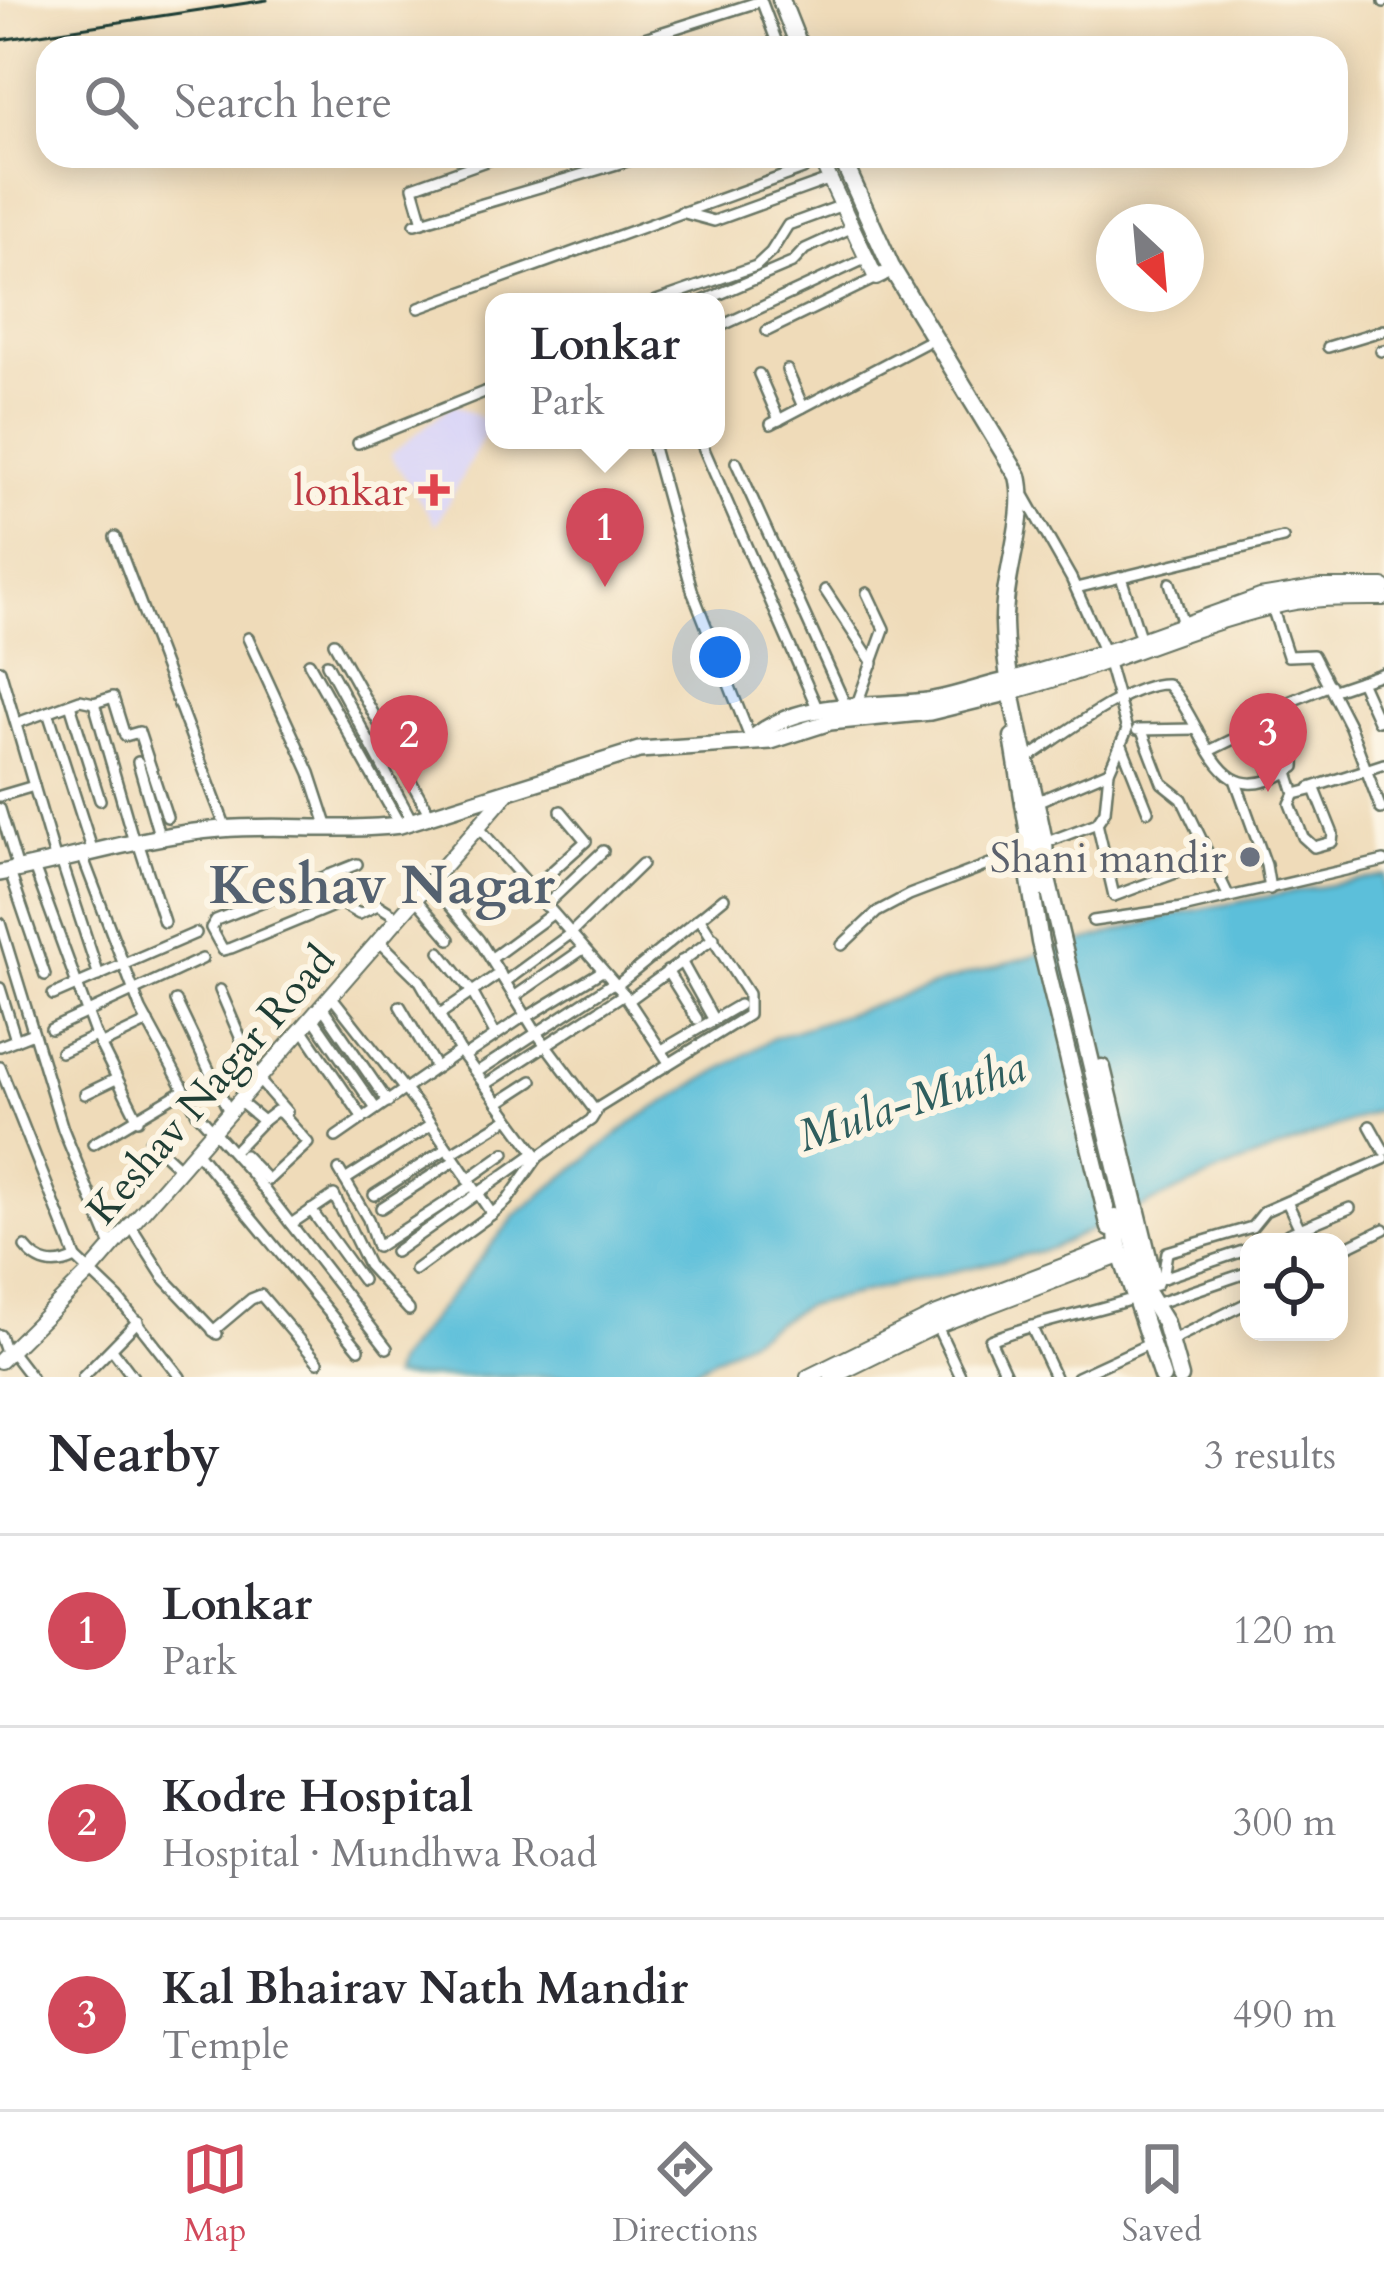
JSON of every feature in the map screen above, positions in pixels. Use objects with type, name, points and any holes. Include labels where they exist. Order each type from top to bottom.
[{"type":"highway","points":[[770,0],[780,36]]},
{"type":"highway","points":[[784,0],[799,36]]},
{"type":"highway","points":[[835,168],[883,273],[1004,470],[1012,493],[994,596],[1049,919],[1113,1222],[1131,1252],[1180,1377]]},
{"type":"highway","points":[[849,168],[883,273],[1013,465],[1022,492],[1004,628],[1007,686],[1028,758],[1039,854]]},
{"type":"highway","points":[[1049,919],[1131,1252],[1137,1298],[1162,1336]]},
{"type":"highway","points":[[1131,1252],[1158,1279],[1162,1377]]},
{"type":"main road","points":[[16,870],[159,836],[226,828],[406,823],[639,750],[752,740],[764,729],[851,706],[932,700],[1007,686]]},
{"type":"main road","points":[[821,717],[930,712],[1007,686]]},
{"type":"street","points":[[650,36],[761,0],[778,36]]},
{"type":"street","points":[[466,168],[413,187],[419,223],[604,168]]},
{"type":"street","points":[[824,168],[850,228],[883,273]]},
{"type":"street","points":[[419,308],[803,169]]},
{"type":"street","points":[[681,212],[714,221],[828,180]]},
{"type":"street","points":[[679,293],[756,266],[788,225],[839,206]]},
{"type":"street","points":[[721,293],[792,263],[805,249],[850,228]]},
{"type":"street","points":[[725,325],[883,273]]},
{"type":"street","points":[[767,331],[883,273]]},
{"type":"street","points":[[1328,346],[1384,331]]},
{"type":"street","points":[[759,374],[775,422],[925,343]]},
{"type":"street","points":[[787,370],[803,407]]},
{"type":"street","points":[[358,443],[485,392]]},
{"type":"street","points":[[653,449],[693,593],[752,740]]},
{"type":"street","points":[[704,449],[821,717]]},
{"type":"street","points":[[736,462],[851,706]]},
{"type":"street","points":[[842,945],[877,912],[1039,854],[1097,823],[1105,811],[1109,771],[1127,730],[1120,700],[1076,588],[1022,492]]},
{"type":"street","points":[[115,537],[226,828]]},
{"type":"street","points":[[1076,588],[1282,538]]},
{"type":"street","points":[[1121,577],[1141,640]]},
{"type":"street","points":[[1170,583],[1183,624]]},
{"type":"street","points":[[1106,658],[1183,624],[1286,592],[1321,586],[1384,587]]},
{"type":"street","points":[[824,590],[874,663]]},
{"type":"street","points":[[851,706],[874,663],[884,628],[867,593]]},
{"type":"street","points":[[1007,686],[1272,607],[1322,598],[1384,598]]},
{"type":"street","points":[[1272,607],[1288,656],[1313,655],[1332,688],[1381,809]]},
{"type":"street","points":[[248,638],[310,773],[328,828]]},
{"type":"street","points":[[334,643],[431,817]]},
{"type":"street","points":[[309,663],[406,823]]},
{"type":"street","points":[[327,664],[406,823]]},
{"type":"street","points":[[0,670],[99,976]]},
{"type":"street","points":[[1209,751],[1256,728],[1284,704],[1384,674]]},
{"type":"street","points":[[1360,681],[1378,721]]},
{"type":"street","points":[[1028,758],[1120,700],[1147,686],[1167,684],[1182,701],[1220,769],[1236,782],[1270,889]]},
{"type":"street","points":[[17,722],[70,704],[113,697],[125,736],[139,732],[167,817]]},
{"type":"street","points":[[94,703],[164,922]]},
{"type":"street","points":[[70,704],[100,800]]},
{"type":"street","points":[[1236,782],[1254,784],[1295,767],[1296,751],[1284,704]]},
{"type":"street","points":[[48,712],[122,966],[184,1090],[387,1348]]},
{"type":"street","points":[[1256,728],[1272,776]]},
{"type":"street","points":[[1127,730],[1197,730]]},
{"type":"street","points":[[1142,730],[1162,783],[1182,799],[1228,895]]},
{"type":"street","points":[[1121,743],[1148,811]]},
{"type":"street","points":[[138,762],[159,836]]},
{"type":"street","points":[[1310,788],[1317,792],[1333,834],[1332,842],[1318,847],[1304,837],[1290,804],[1295,794],[1310,788],[1366,769],[1384,764]]},
{"type":"street","points":[[1036,802],[1109,771]]},
{"type":"street","points":[[1288,772],[1295,794]]},
{"type":"street","points":[[0,796],[34,786]]},
{"type":"street","name":"Keshav Nagar Road","points":[[6,1355],[91,1271],[510,790]]},
{"type":"street","points":[[0,809],[45,974]]},
{"type":"street","points":[[531,890],[586,841],[561,811]]},
{"type":"street","points":[[1097,823],[1114,896],[1213,859]]},
{"type":"street","points":[[480,829],[620,991],[668,1061]]},
{"type":"street","points":[[492,958],[549,910],[603,851]]},
{"type":"street","points":[[1093,921],[1182,908],[1384,861]]},
{"type":"street","points":[[340,903],[224,950],[211,928],[216,920],[357,864]]},
{"type":"street","points":[[440,1014],[570,934],[642,864]]},
{"type":"street","points":[[16,870],[77,986],[98,1041],[138,1120]]},
{"type":"street","points":[[328,874],[340,903],[359,914],[378,905],[397,917]]},
{"type":"street","points":[[428,880],[492,958],[536,1032],[596,1109]]},
{"type":"street","points":[[414,897],[450,939]]},
{"type":"street","points":[[485,1085],[548,1046],[620,991],[724,898]]},
{"type":"street","points":[[472,1187],[536,1155],[668,1061],[745,1018],[750,1010],[748,994],[700,919]]},
{"type":"street","points":[[0,923],[83,1185],[111,1246]]},
{"type":"street","points":[[53,995],[196,933]]},
{"type":"street","points":[[477,1072],[536,1032],[667,971],[714,938]]},
{"type":"street","points":[[378,940],[420,980],[462,1053],[536,1155]]},
{"type":"street","points":[[514,997],[583,949]]},
{"type":"street","points":[[440,952],[472,992],[495,1034]]},
{"type":"street","points":[[448,963],[458,954]]},
{"type":"street","points":[[50,1029],[202,958]]},
{"type":"street","points":[[681,961],[711,1015]]},
{"type":"street","points":[[336,1137],[435,1066],[602,971]]},
{"type":"street","points":[[667,971],[697,1019]]},
{"type":"street","points":[[0,988],[16,1040]]},
{"type":"street","points":[[220,990],[258,1079],[291,1117]]},
{"type":"street","points":[[176,1000],[235,1108],[263,1121]]},
{"type":"street","points":[[662,1050],[739,1005]]},
{"type":"street","points":[[400,1006],[435,1066]]},
{"type":"street","points":[[318,1013],[405,1088],[492,1214]]},
{"type":"street","points":[[318,1013],[388,1102]]},
{"type":"street","points":[[318,1013],[376,1109]]},
{"type":"street","points":[[318,1013],[363,1118]]},
{"type":"street","points":[[61,1052],[148,1022]]},
{"type":"street","points":[[0,1046],[33,1033]]},
{"type":"street","points":[[0,1067],[76,1258],[138,1321],[180,1377]]},
{"type":"street","points":[[85,1094],[116,1079]]},
{"type":"street","points":[[498,1102],[532,1081]]},
{"type":"street","points":[[93,1144],[184,1090]]},
{"type":"street","points":[[276,1111],[281,1113],[308,1143],[271,1179],[241,1151],[263,1121],[276,1111]]},
{"type":"street","points":[[374,1195],[509,1118]]},
{"type":"street","points":[[427,1221],[377,1247],[370,1243],[342,1175],[431,1125]]},
{"type":"street","points":[[1158,1279],[1167,1252],[1252,1227],[1262,1214],[1384,1155],[1370,1126]]},
{"type":"street","points":[[150,1141],[178,1167]]},
{"type":"street","points":[[195,1150],[359,1349]]},
{"type":"street","points":[[394,1252],[505,1153]]},
{"type":"street","points":[[381,1208],[450,1154]]},
{"type":"street","points":[[415,1270],[490,1219],[536,1155]]},
{"type":"street","points":[[291,1225],[331,1196],[336,1198],[368,1264],[409,1310]]},
{"type":"street","points":[[1287,1202],[1300,1229]]},
{"type":"street","points":[[1290,1233],[1351,1208]]},
{"type":"street","points":[[311,1210],[362,1280]]},
{"type":"street","points":[[129,1223],[164,1278],[215,1333],[251,1298],[261,1295],[318,1362]]},
{"type":"street","points":[[1348,1247],[1384,1229]]},
{"type":"street","points":[[25,1247],[42,1263],[63,1264],[76,1258]]},
{"type":"street","points":[[808,1377],[934,1321],[1131,1252]]},
{"type":"street","points":[[1158,1279],[1240,1252]]},
{"type":"street","points":[[1161,1302],[1240,1275]]},
{"type":"street","points":[[1006,1377],[990,1340],[1137,1298]]},
{"type":"street","points":[[1077,1377],[1240,1306]]},
{"type":"street","points":[[83,1377],[138,1321]]},
{"type":"street","points":[[832,1377],[934,1321]]},
{"type":"street","points":[[934,1321],[961,1377]]},
{"type":"street","points":[[1031,1326],[1055,1377]]},
{"type":"street","points":[[0,1334],[6,1355],[31,1377]]},
{"type":"street","points":[[112,1349],[134,1377]]},
{"type":"street","points":[[161,1377],[171,1367]]},
{"type":"shaded area","name":"lonkar","points":[[453,404],[485,420],[485,434],[436,525],[390,455]]},
{"type":"water","name":"Mula-Mutha","points":[[1384,875],[1384,1108],[1225,1170],[1049,1249],[805,1306],[682,1377],[392,1377],[396,1362],[516,1215],[637,1119],[773,1038],[966,975],[1185,912]]},
{"type":"railway","points":[[0,40],[267,0]]},
{"type":"place","name":"lonkar","points":[[434,490]]},
{"type":"place","name":"Lonkar","points":[[605,587]]},
{"type":"place","name":"Kal Bhairav Nath Mandir","points":[[1268,792]]},
{"type":"place","name":"Kodre Hospital","points":[[409,794]]},
{"type":"place","name":"Shani mandir","points":[[1250,857]]},
{"type":"district","name":"Keshav Nagar","points":[[382,884]]}]
